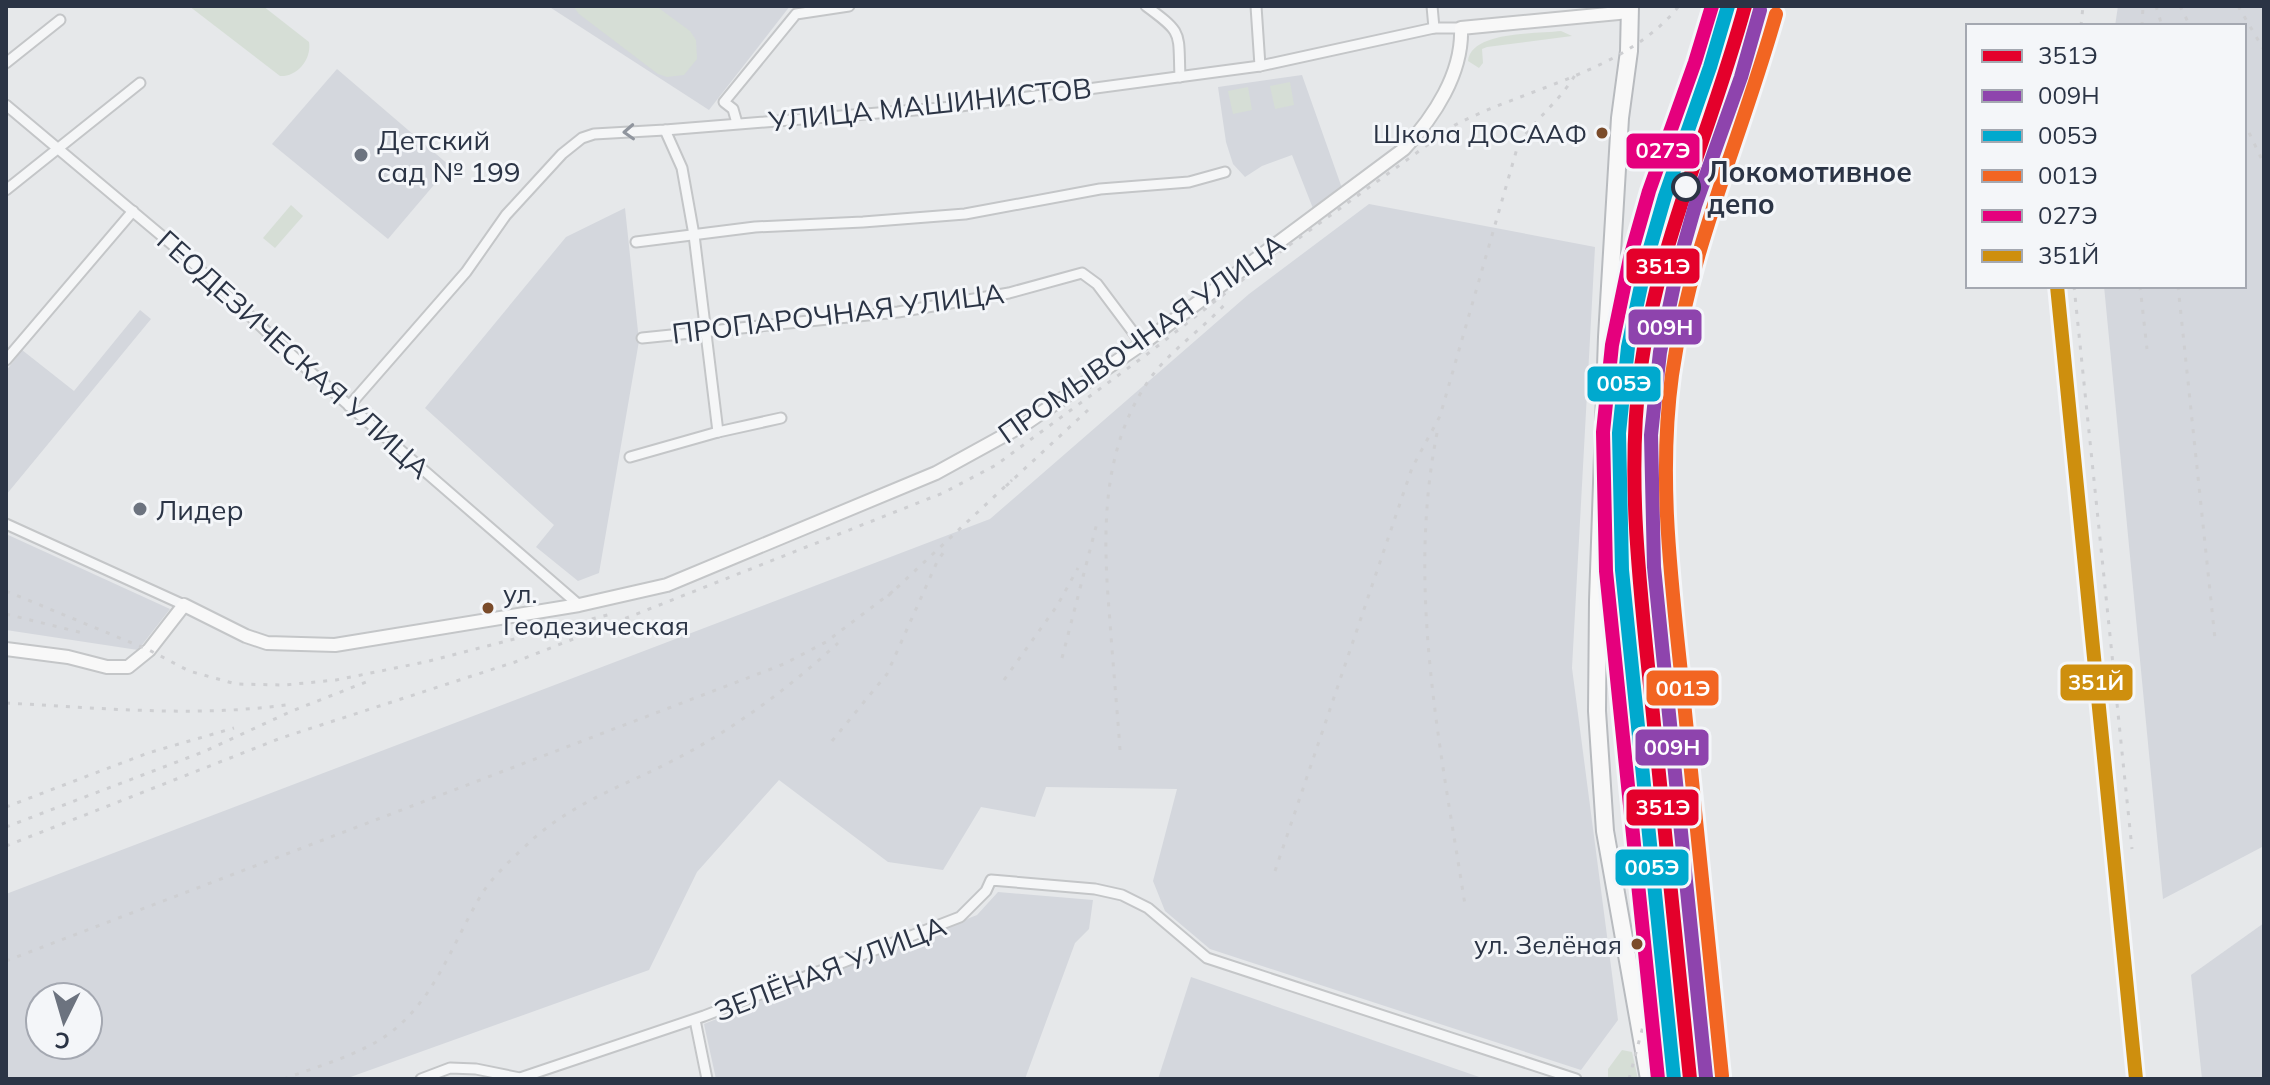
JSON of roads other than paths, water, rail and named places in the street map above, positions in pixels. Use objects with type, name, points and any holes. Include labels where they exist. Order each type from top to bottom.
[{"type":"highway","points":[[1630,9],[1607,337],[1597,711],[1605,831],[1649,1079]]},
{"type":"street","points":[[737,123],[733,109],[724,102],[796,14],[849,6]]},
{"type":"street","points":[[1146,6],[1174,27],[1178,34],[1180,77]]},
{"type":"street","points":[[1256,6],[1260,66]]},
{"type":"street","points":[[1432,6],[1434,28]]},
{"type":"street","name":"УЛИЦА МАШИНИСТОВ","points":[[349,406],[466,272],[506,215],[562,154],[582,138],[594,134],[953,107],[1260,66],[1434,28],[1461,28],[1630,9]]},
{"type":"street","points":[[6,63],[60,20]]},
{"type":"street","name":"ПРОМЫВОЧНАЯ УЛИЦА","points":[[6,524],[246,636],[267,643],[299,646],[335,645],[579,605],[667,585],[936,473],[1044,412],[1142,344],[1404,149],[1422,130],[1453,79],[1462,46],[1461,28]]},
{"type":"street","points":[[6,190],[140,83]]},
{"type":"street","name":"ГЕОДЕЗИЧЕСКАЯ УЛИЦА","points":[[6,105],[133,211],[349,406],[579,605]]},
{"type":"street","points":[[665,130],[682,168],[694,235],[718,432]]},
{"type":"street","points":[[636,242],[755,227],[965,214],[1100,189],[1189,182],[1225,172]]},
{"type":"street","points":[[6,360],[133,211]]},
{"type":"street","name":"ПРОПАРОЧНАЯ УЛИЦА","points":[[642,338],[898,312],[1009,293],[1082,273],[1097,284],[1142,344]]},
{"type":"street","points":[[630,457],[781,418]]},
{"type":"street","points":[[6,649],[68,657],[107,667],[128,667],[149,650],[184,605]]},
{"type":"street","name":"ЗЕЛЁНАЯ УЛИЦА","points":[[421,1079],[450,1068],[476,1069],[520,1078],[695,1020],[960,917],[986,891],[991,880],[1095,889],[1122,895],[1148,908],[1207,958],[1576,1079]]},
{"type":"street","points":[[695,1020],[707,1079]]},
{"type":"railway","points":[[6,846],[281,738],[515,662],[943,493],[996,465],[1255,270],[1455,125],[1604,63],[1657,29],[1679,6]]},
{"type":"railway","points":[[1683,1079],[1631,568],[1625,490],[1626,434],[1637,344],[1648,287],[1738,6]]},
{"type":"railway","points":[[2081,24],[2083,6]]},
{"type":"railway","points":[[2142,24],[2143,6]]},
{"type":"railway","points":[[2156,6],[2161,24]]},
{"type":"railway","points":[[2180,6],[2189,24]]},
{"type":"railway","points":[[2238,6],[2264,50]]},
{"type":"railway","points":[[1275,871],[1412,468],[1440,416],[1518,145],[1575,75]]},
{"type":"railway","points":[[2246,126],[2264,164]]},
{"type":"railway","points":[[2074,288],[2132,849]]},
{"type":"railway","points":[[2140,288],[2147,349]]},
{"type":"railway","points":[[2178,288],[2215,639]]},
{"type":"railway","points":[[1120,750],[1106,559],[1108,497],[1113,467],[1121,437],[1149,380],[1226,303]]},
{"type":"railway","points":[[1006,486],[1088,410]]},
{"type":"railway","points":[[1437,433],[1428,492],[1426,610],[1437,729],[1465,905]]},
{"type":"railway","points":[[888,596],[1012,480]]},
{"type":"railway","points":[[1062,658],[1098,519]]},
{"type":"railway","points":[[832,741],[887,674],[943,553]]},
{"type":"railway","points":[[1004,680],[1057,606],[1078,568]]},
{"type":"railway","points":[[6,961],[784,664],[826,642],[896,589]]},
{"type":"railway","points":[[6,591],[149,650],[189,671],[236,684],[285,685],[336,680],[425,662],[611,614]]},
{"type":"railway","points":[[6,614],[87,634]]},
{"type":"railway","points":[[284,1079],[366,1048],[406,1019],[443,967],[487,886],[549,826],[584,804],[676,759],[740,721],[838,643]]},
{"type":"railway","points":[[6,827],[203,752],[292,711],[366,682]]},
{"type":"railway","points":[[6,703],[186,711],[293,704]]},
{"type":"railway","points":[[6,807],[148,753],[234,728]]},
{"type":"railway","points":[[1629,1079],[1655,981],[1661,936]]},
{"type":"place","name":"Школа ДОСААФ","points":[[1602,133]]},
{"type":"place","name":"Детский сад № 199","points":[[361,155]]},
{"type":"place","name":"Локомотивное депо","points":[[1686,187]]},
{"type":"place","name":"Лидер","points":[[140,509]]},
{"type":"place","name":"ул. Геодезическая","points":[[488,608]]},
{"type":"place","name":"ул. Зелёная","points":[[1637,944]]}]
